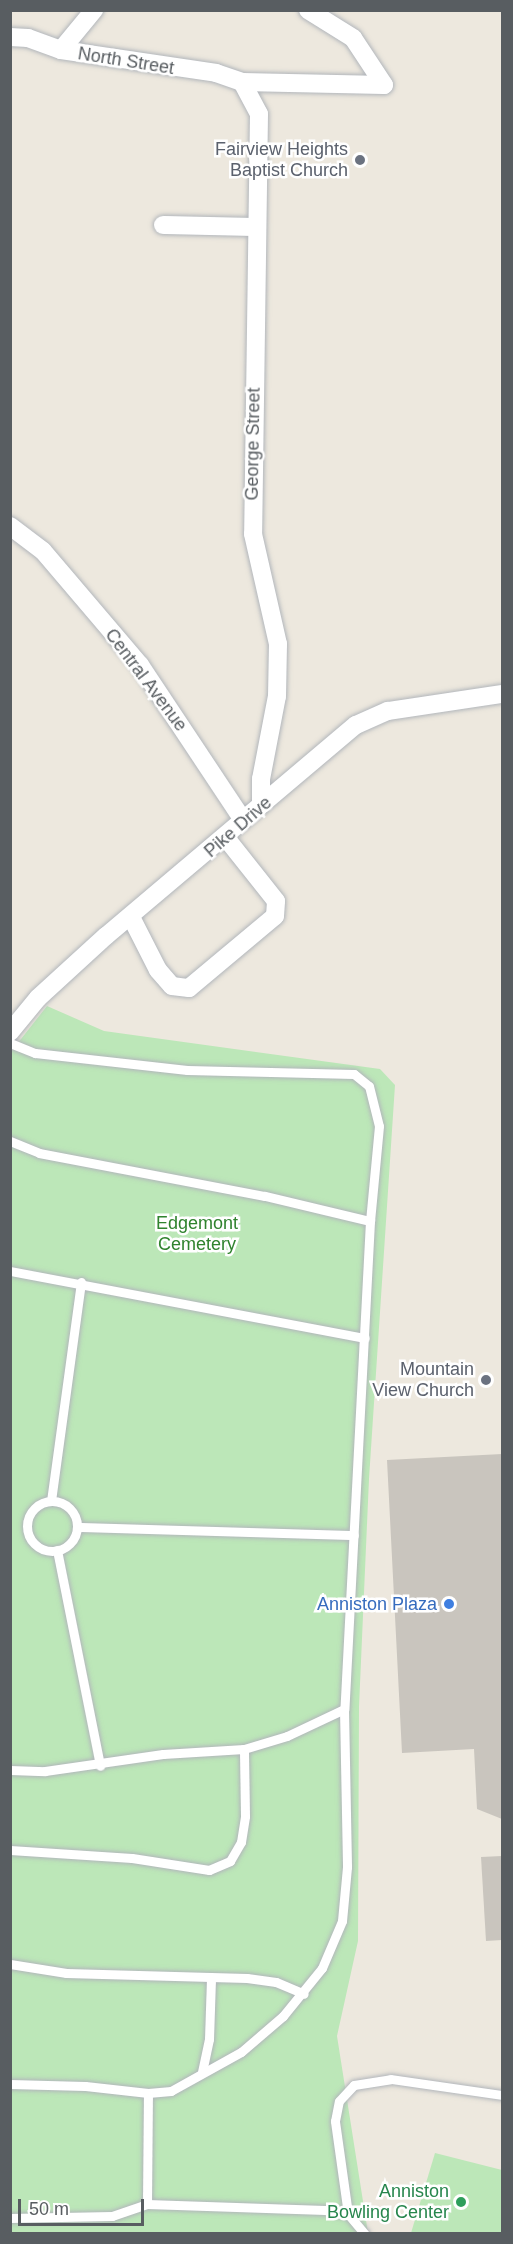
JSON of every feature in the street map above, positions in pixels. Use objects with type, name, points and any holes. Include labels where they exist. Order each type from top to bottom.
[{"type":"street","points":[[61,50],[94,10]]},
{"type":"street","name":"North Street","points":[[10,37],[28,38],[61,50],[216,73],[242,82],[384,85],[353,38],[308,10]]},
{"type":"street","name":"George Street","points":[[242,82],[259,114],[253,534],[278,644],[277,696],[261,779],[261,805]]},
{"type":"street","points":[[163,225],[256,227]]},
{"type":"street","name":"Central Avenue","points":[[10,526],[43,551],[140,665],[243,820]]},
{"type":"street","name":"Pike Drive","points":[[10,1032],[38,998],[356,725],[388,711],[502,694]]},
{"type":"street","points":[[131,917],[158,970],[172,986],[189,988],[275,916],[276,901],[226,838]]},
{"type":"lane","points":[[10,1042],[35,1053],[188,1070],[354,1074],[369,1086],[379,1126],[370,1221],[344,1709],[347,1867],[342,1921],[321,1968],[304,1994],[241,2052],[171,2091],[148,2093],[10,2084]]},
{"type":"lane","points":[[10,1142],[39,1153],[265,1196],[370,1221]]},
{"type":"lane","points":[[10,1271],[81,1282],[364,1338]]},
{"type":"lane","points":[[51,1501],[81,1282]]},
{"type":"lane","points":[[51,1501],[67,1505],[77,1527],[71,1542],[57,1550],[34,1544],[27,1529],[36,1507],[51,1501]]},
{"type":"lane","points":[[77,1527],[354,1535]]},
{"type":"lane","points":[[57,1550],[100,1766]]},
{"type":"lane","points":[[10,1770],[100,1766],[163,1754],[244,1749],[287,1736],[344,1709]]},
{"type":"lane","points":[[10,1850],[132,1858],[209,1870],[231,1861],[241,1842],[244,1816],[244,1749]]},
{"type":"lane","points":[[11,1966],[66,1973],[276,1982],[304,1994]]},
{"type":"lane","points":[[202,2072],[208,2039],[211,1978]]},
{"type":"lane","points":[[365,2234],[348,2214],[335,2121],[339,2101],[354,2085],[390,2079],[502,2095]]},
{"type":"lane","points":[[147,2204],[148,2093]]},
{"type":"lane","points":[[10,2218],[112,2216],[147,2204],[348,2214]]},
{"type":"green space","name":"Edgemont Cemetery","points":[[47,1006],[104,1031],[380,1069],[395,1085],[369,1479],[359,1707],[358,1941],[337,2036],[368,2233],[11,2233],[10,1053]]},
{"type":"green space","name":"Anniston Bowling Center","points":[[435,2153],[502,2170],[502,2233],[411,2233]]},
{"type":"building","name":"Anniston Plaza","points":[[502,1454],[502,1819],[477,1809],[474,1749],[402,1753],[387,1460]]},
{"type":"building","points":[[502,1856],[502,1940],[486,1941],[481,1857]]},
{"type":"place","name":"Fairview Heights Baptist Church","points":[[360,160]]},
{"type":"place","name":"Mountain View Church","points":[[486,1380]]},
{"type":"place","name":"Anniston Plaza","points":[[449,1604]]},
{"type":"place","name":"Anniston Bowling Center","points":[[461,2202]]}]
